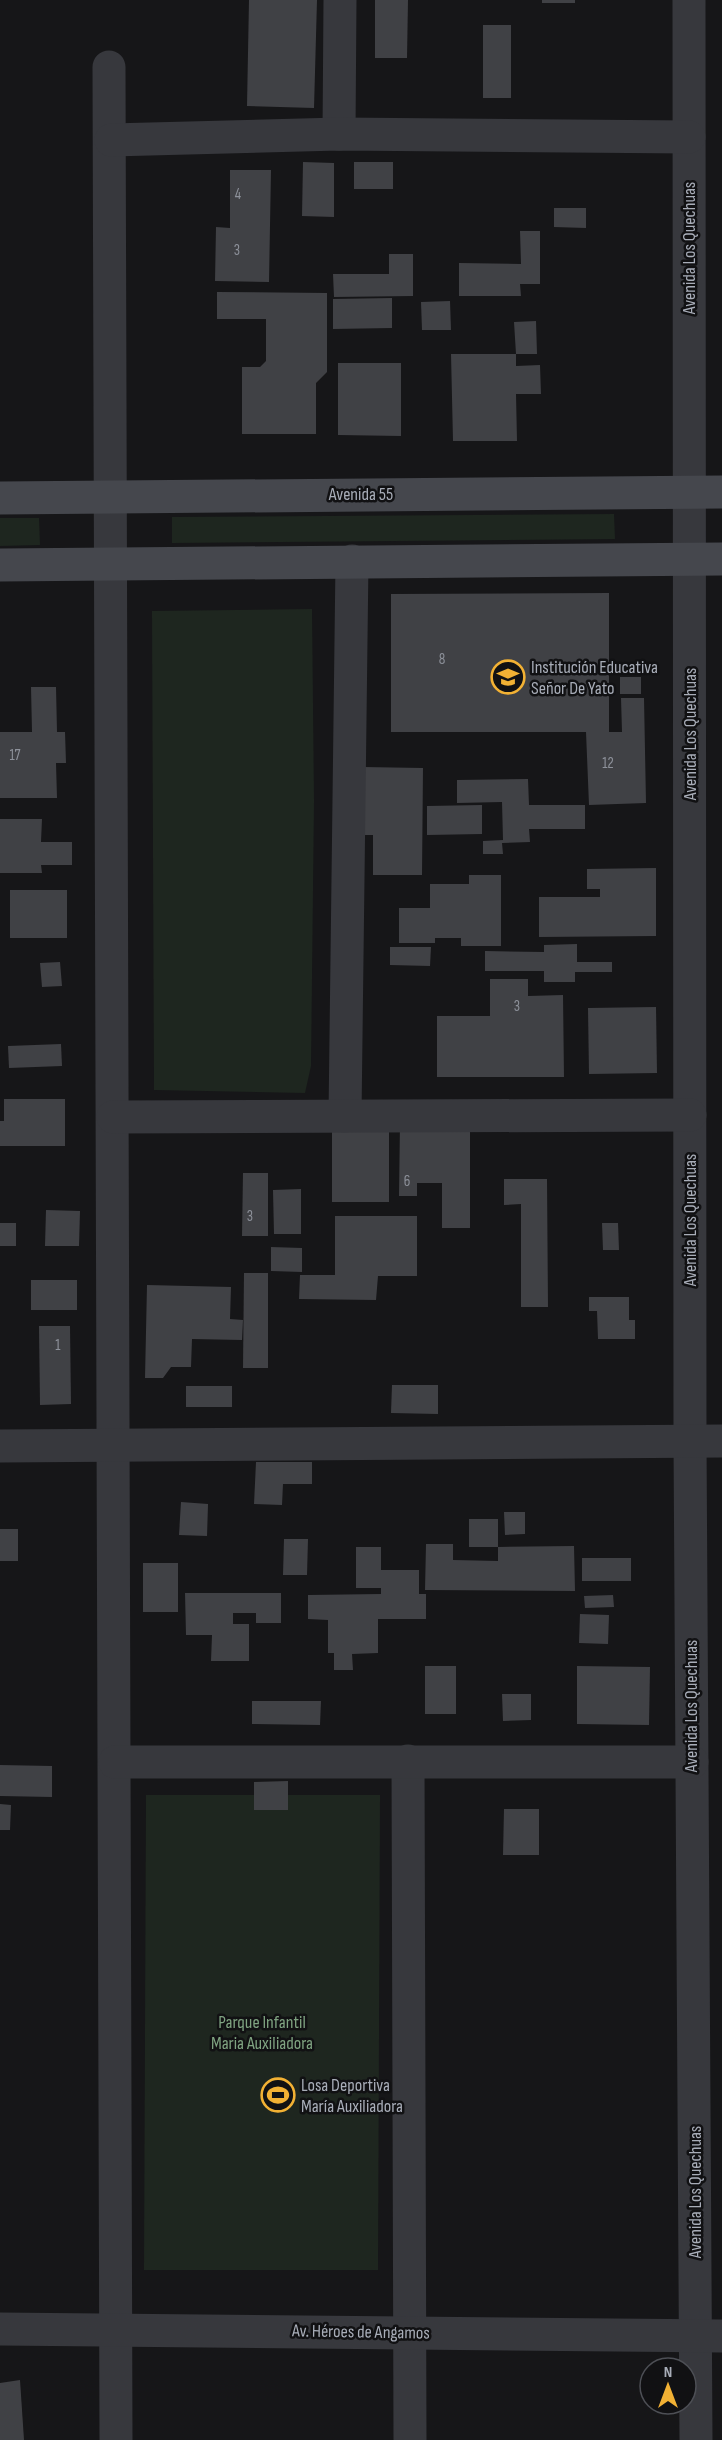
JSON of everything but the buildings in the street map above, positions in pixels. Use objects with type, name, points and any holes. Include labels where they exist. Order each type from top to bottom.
[{"type":"street","points":[[339,134],[340,0]]},
{"type":"street","name":"Avenida Los Quechuas","points":[[689,0],[688,492],[706,559],[690,1115],[692,1762],[709,2336],[696,2440]]},
{"type":"street","points":[[109,67],[116,2440]]},
{"type":"street","points":[[111,140],[339,134],[689,136]]},
{"type":"street","name":"Avenida 55","points":[[0,498],[722,492]]},
{"type":"street","points":[[0,565],[706,559]]},
{"type":"street","points":[[345,1116],[352,561]]},
{"type":"street","points":[[113,1117],[690,1115]]},
{"type":"street","points":[[0,1446],[722,1441]]},
{"type":"street","points":[[408,1761],[410,2440]]},
{"type":"street","points":[[115,1762],[692,1762]]},
{"type":"street","name":"Av. Héroes de Angamos","points":[[0,2329],[709,2336]]},
{"type":"green space","points":[[614,514],[615,539],[172,543],[172,517]]},
{"type":"green space","points":[[0,518],[39,518],[40,545],[0,546]]},
{"type":"green space","points":[[312,609],[314,801],[311,1066],[305,1093],[154,1090],[152,611]]},
{"type":"green space","name":"Parque Infantil Maria Auxiliadora","points":[[146,1795],[380,1795],[378,2270],[144,2270]]},
{"type":"place","name":"Institución Educativa Señor De Yato","points":[[508,677]]},
{"type":"place","name":"Losa Deportiva María Auxiliadora","points":[[278,2095]]}]
